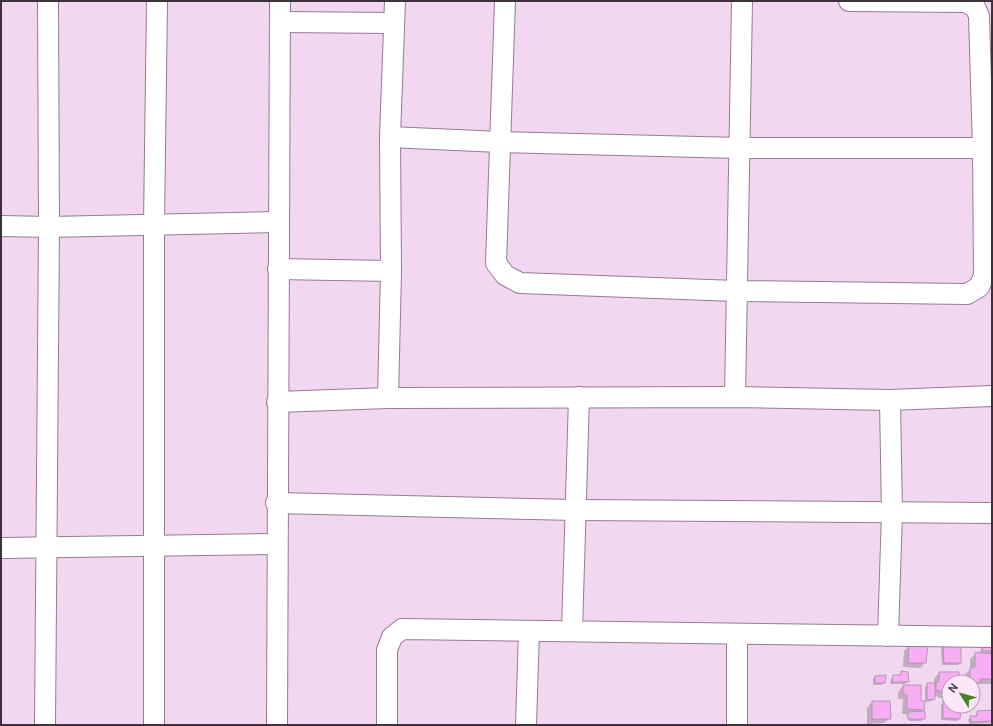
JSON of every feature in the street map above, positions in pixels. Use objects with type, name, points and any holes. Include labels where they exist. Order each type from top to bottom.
[{"type":"street","points":[[45,725],[49,227],[48,1]]},
{"type":"street","points":[[154,725],[154,225],[157,1]]},
{"type":"street","points":[[277,725],[278,544],[276,503],[280,1]]},
{"type":"street","points":[[388,398],[391,271],[390,137],[395,1]]},
{"type":"street","points":[[505,1],[496,263],[505,275],[520,283],[736,291],[967,294],[979,287],[984,276],[988,149],[979,16],[975,7],[965,2],[850,1]]},
{"type":"street","points":[[735,396],[742,1]]},
{"type":"street","points":[[280,22],[394,23]]},
{"type":"street","points":[[390,137],[500,142],[740,148],[988,149]]},
{"type":"street","points":[[1,226],[49,227],[278,222]]},
{"type":"street","points":[[278,269],[391,271]]},
{"type":"street","points":[[277,402],[388,398],[735,396],[890,400],[992,396]]},
{"type":"street","points":[[572,631],[579,397]]},
{"type":"street","points":[[888,636],[892,513],[890,400]]},
{"type":"street","points":[[276,503],[576,510],[992,513]]},
{"type":"street","points":[[1,548],[278,544]]},
{"type":"street","points":[[387,725],[387,650],[392,637],[402,629],[737,635],[992,637]]},
{"type":"street","points":[[526,725],[529,631]]},
{"type":"street","points":[[737,635],[737,725]]},
{"type":"building","points":[[909,645],[928,645],[926,663],[908,663]]},
{"type":"building","points":[[943,645],[961,645],[961,663],[944,663]]},
{"type":"building","points":[[983,645],[992,645],[992,651],[982,651]]},
{"type":"building","points":[[975,652],[992,654],[992,679],[981,679],[981,674],[970,674],[970,668],[975,667]]},
{"type":"building","points":[[901,671],[908,672],[909,682],[892,682],[893,675],[901,675]]},
{"type":"building","points":[[939,672],[959,672],[959,674],[941,674],[941,691],[936,690],[936,682],[939,682]]},
{"type":"building","points":[[886,675],[885,683],[875,683],[875,676]]},
{"type":"building","points":[[927,683],[935,683],[935,699],[927,700]]},
{"type":"building","points":[[903,685],[921,685],[921,701],[925,701],[924,710],[907,709],[907,695],[903,694]]},
{"type":"building","points":[[872,701],[890,701],[891,719],[872,719]]},
{"type":"building","points":[[992,710],[992,721],[971,722],[970,716],[977,716],[977,714],[981,714],[981,711]]},
{"type":"building","points":[[925,711],[925,719],[908,719],[908,712]]},
{"type":"building","points":[[943,714],[960,714],[960,719],[943,718]]}]
